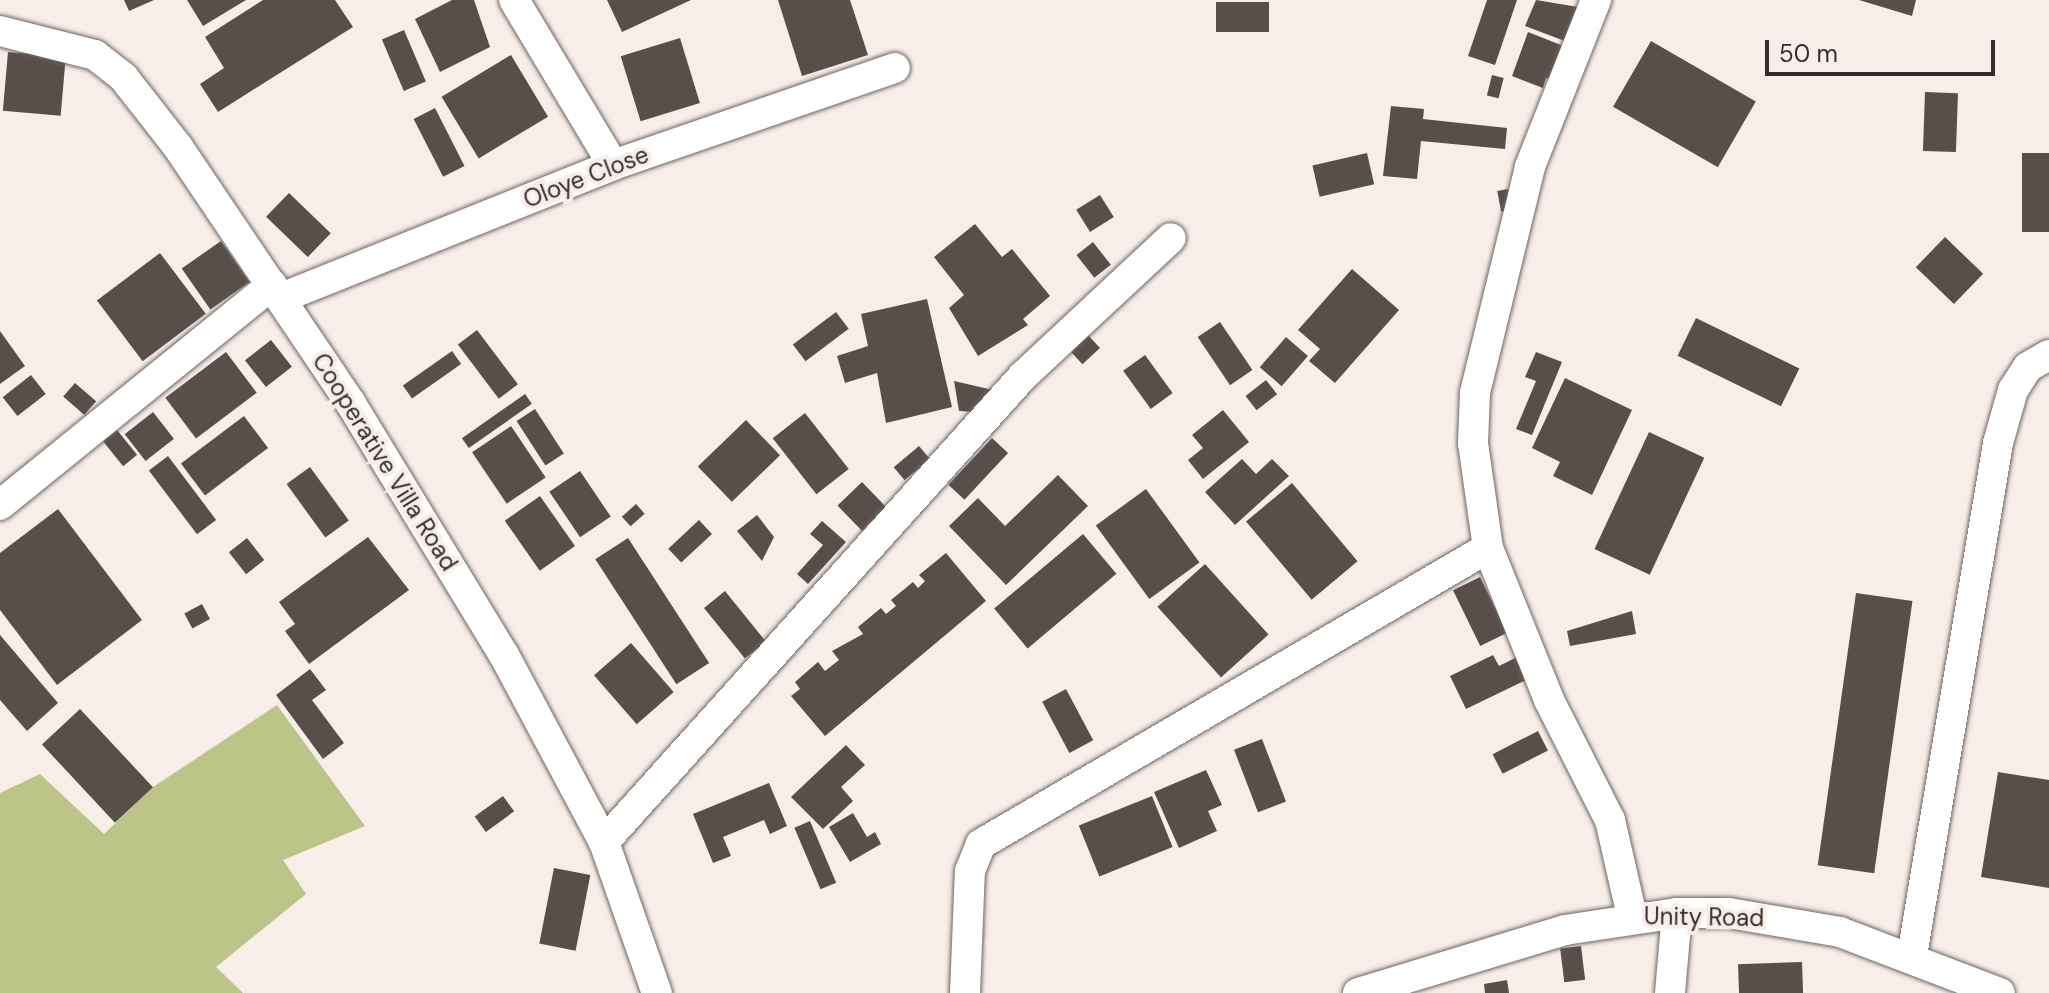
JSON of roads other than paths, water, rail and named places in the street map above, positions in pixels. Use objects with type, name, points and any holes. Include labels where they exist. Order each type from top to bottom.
[{"type":"street","points":[[514,0],[613,165]]},
{"type":"street","points":[[1596,0],[1530,167],[1475,393],[1473,443],[1488,548],[1549,700],[1610,820],[1632,916]]},
{"type":"street","name":"Cooperative Villa Road","points":[[0,31],[73,47],[124,78],[276,291],[504,655],[604,842],[657,993]]},
{"type":"street","name":"Oloye Close","points":[[0,505],[276,291],[613,165],[895,68]]},
{"type":"street","points":[[604,842],[1023,376],[1171,238]]},
{"type":"street","points":[[1912,956],[1998,443],[2013,390],[2028,367],[2049,355]]},
{"type":"street","points":[[965,993],[970,871],[981,844],[1488,548]]},
{"type":"street","points":[[1670,993],[1677,913]]},
{"type":"street","name":"Unity Road","points":[[1358,993],[1491,950],[1632,916],[1677,913],[1787,921],[1912,956],[2000,993]]}]
